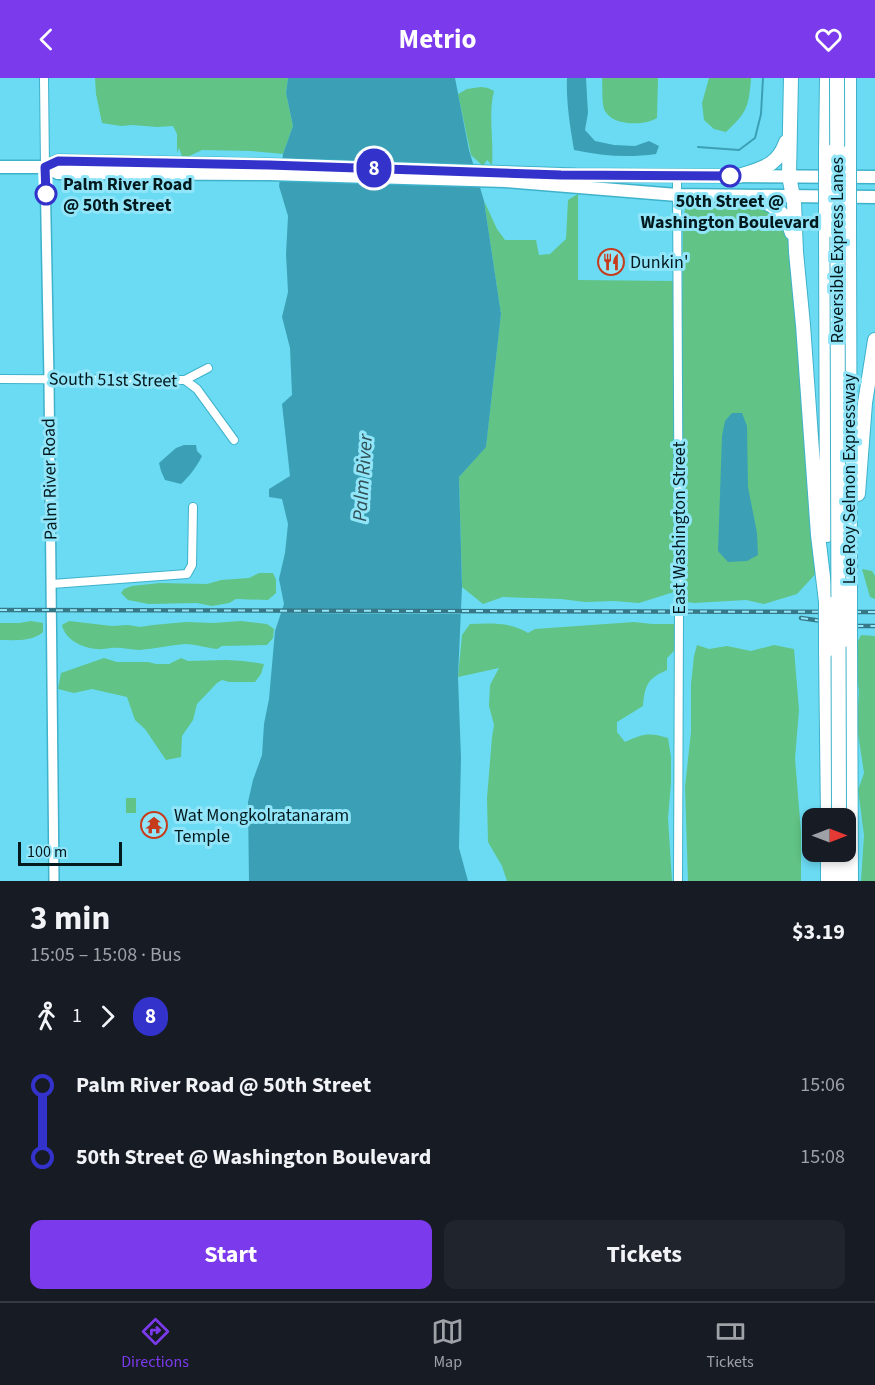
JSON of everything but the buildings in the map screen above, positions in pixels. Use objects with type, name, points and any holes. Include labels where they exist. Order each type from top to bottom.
[{"type":"highway","points":[[790,78],[789,176],[793,197],[804,325],[818,535],[825,585]]},
{"type":"highway","name":"Lee Roy Selmon Expressway","points":[[826,78],[825,585],[828,808]]},
{"type":"highway","name":"Reversible Express Lanes","points":[[837,78],[839,808]]},
{"type":"highway","name":"Lee Roy Selmon Expressway","points":[[849,78],[851,881]]},
{"type":"highway","points":[[739,176],[764,168],[778,159],[789,131]]},
{"type":"highway","points":[[754,197],[776,208],[786,218],[796,252]]},
{"type":"highway","points":[[851,550],[855,532],[864,412],[875,340]]},
{"type":"highway","points":[[828,862],[828,881]]},
{"type":"highway","points":[[839,862],[839,881]]},
{"type":"main road","points":[[0,167],[45,167],[58,173],[269,169],[505,177],[576,175],[875,177]]},
{"type":"main road","points":[[505,177],[676,195],[875,196]]},
{"type":"street","name":"Palm River Road","points":[[44,78],[54,881]]},
{"type":"street","name":"East Washington Street","points":[[677,175],[678,881]]},
{"type":"street","points":[[184,380],[208,368]]},
{"type":"street","name":"South 51st Street","points":[[0,379],[184,380],[197,389],[234,440]]},
{"type":"street","points":[[52,584],[187,574],[192,565],[193,507]]},
{"type":"green space","points":[[95,78],[288,78],[286,93],[293,126],[283,154],[202,150],[183,159],[179,148],[177,153],[177,134],[173,126],[121,126],[102,123]]},
{"type":"green space","points":[[602,78],[658,78],[657,118],[651,121],[629,123],[609,116],[603,104]]},
{"type":"green space","points":[[709,78],[751,78],[746,108],[726,132],[714,129],[704,120],[702,103]]},
{"type":"green space","points":[[481,87],[494,91],[491,109],[492,165],[487,160],[483,166],[471,155],[458,94],[467,89]]},
{"type":"green space","points":[[578,194],[578,280],[676,281],[674,592],[639,603],[503,597],[483,604],[462,587],[459,477],[486,446],[501,314],[484,201],[497,229],[505,240],[536,240],[539,255],[550,254],[566,239],[568,200]]},
{"type":"green space","points":[[736,205],[761,208],[775,214],[783,226],[791,250],[820,569],[797,594],[764,604],[746,600],[694,603],[680,601],[683,217],[686,207]]},
{"type":"green space","points":[[862,569],[872,571],[875,576],[875,599],[870,597]]},
{"type":"green space","points":[[259,573],[273,573],[276,580],[276,593],[268,600],[236,599],[229,603],[212,606],[197,603],[149,604],[128,600],[121,593],[132,586],[160,583],[207,584],[221,580],[249,578]]},
{"type":"green space","points":[[31,621],[43,623],[43,632],[28,639],[0,640],[0,623]]},
{"type":"green space","points":[[69,621],[140,627],[186,622],[241,621],[267,624],[274,629],[273,638],[267,645],[222,646],[217,649],[185,644],[139,650],[99,649],[86,647],[71,639],[62,625]]},
{"type":"green space","points":[[634,622],[674,624],[674,651],[667,658],[667,670],[655,676],[648,684],[643,706],[617,722],[617,732],[625,742],[646,735],[668,738],[671,757],[668,818],[672,881],[507,881],[502,866],[488,842],[487,798],[494,725],[489,706],[490,685],[499,668],[458,677],[462,635],[470,624],[507,625],[528,633],[535,629]]},
{"type":"green space","points":[[861,635],[875,637],[875,881],[861,881],[864,835],[858,790],[864,773],[857,727],[859,690],[856,672],[857,643]]},
{"type":"green space","points":[[697,645],[709,649],[727,646],[751,651],[774,645],[794,649],[799,710],[795,758],[801,832],[801,881],[688,881],[685,787],[691,732],[691,684]]},
{"type":"green space","points":[[104,658],[117,662],[156,664],[169,664],[181,658],[188,661],[227,660],[264,664],[255,682],[222,680],[217,683],[197,704],[193,720],[182,736],[181,757],[166,760],[145,729],[135,720],[127,697],[92,689],[74,693],[58,689],[61,673]]},
{"type":"green space","points":[[126,798],[136,798],[136,813],[126,813]]},
{"type":"water","name":"Palm River","points":[[288,78],[455,78],[469,150],[484,201],[501,314],[486,447],[459,477],[462,587],[458,677],[461,758],[459,848],[468,881],[249,881],[248,802],[262,755],[275,631],[284,604],[279,579],[288,524],[282,499],[269,497],[269,489],[290,476],[282,404],[292,395],[290,348],[282,317],[288,292],[286,254],[288,216],[279,186],[283,154],[293,126],[286,93]]},
{"type":"water","points":[[567,78],[586,78],[588,113],[585,130],[595,141],[635,146],[649,141],[659,146],[656,154],[615,156],[574,150]]},
{"type":"water","points":[[732,413],[742,413],[747,426],[748,487],[757,533],[758,555],[747,561],[728,562],[718,551],[722,436],[725,421]]},
{"type":"water","points":[[196,445],[197,451],[202,456],[200,460],[181,484],[165,480],[159,463],[176,448]]},
{"type":"pier","points":[[279,609],[464,609],[464,614],[278,613]]},
{"type":"waterway","points":[[698,147],[739,150],[755,138],[761,114],[763,78]]},
{"type":"railway","points":[[0,610],[875,612]]},
{"type":"railway","points":[[801,618],[857,626],[875,626]]},
{"type":"bus line","name":"8","points":[[46,194],[45,167],[58,161],[269,165],[561,175],[730,176]]},
{"type":"place","name":"50th Street @ Washington Boulevard","points":[[730,176]]},
{"type":"place","name":"Palm River Road @ 50th Street","points":[[46,194]]},
{"type":"place","name":"Dunkin'","points":[[611,262]]},
{"type":"place","name":"Wat Mongkolratanaram Temple","points":[[154,825]]}]
